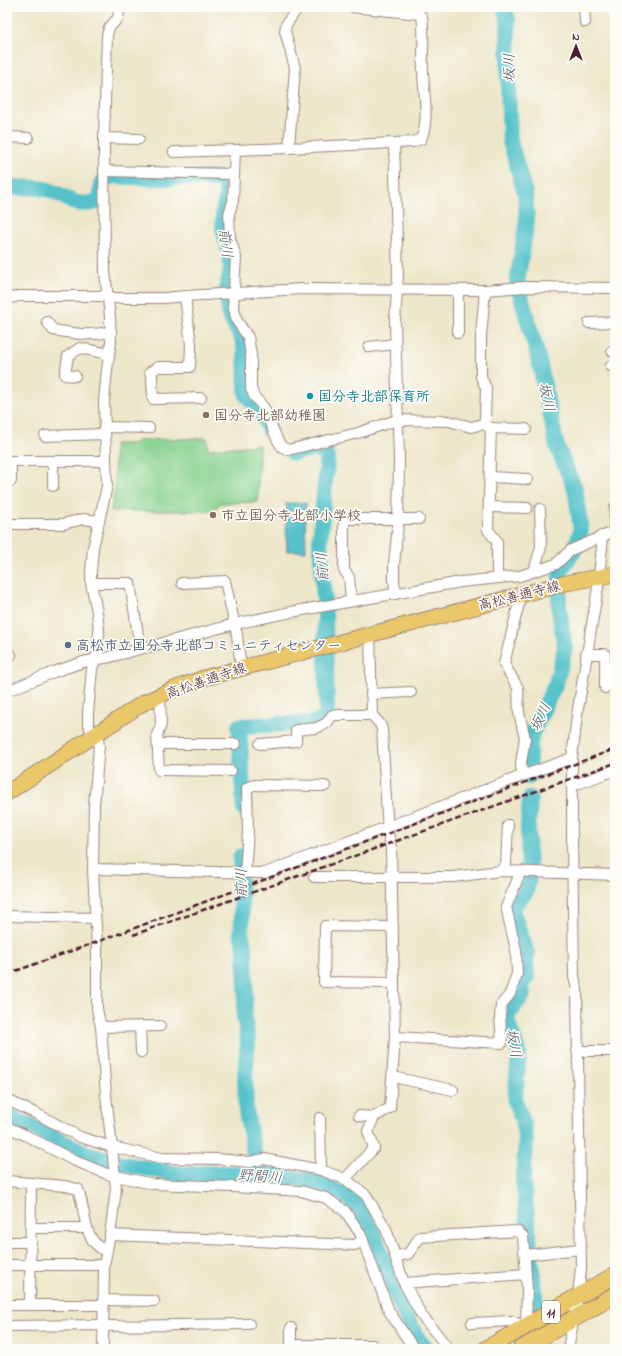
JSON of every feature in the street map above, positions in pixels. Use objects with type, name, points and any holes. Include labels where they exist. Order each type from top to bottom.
[{"type":"highway","name":"11","points":[[486,1349],[615,1274]]},
{"type":"highway","name":"11","points":[[521,1349],[615,1295]]},
{"type":"main road","name":"高松善通寺線","points":[[7,793],[143,703],[204,678],[241,667],[370,635],[566,583],[615,574]]},
{"type":"street","points":[[103,1349],[104,1265],[116,1190],[106,1095],[101,1027],[96,1009],[97,948],[93,869],[94,805],[99,746],[98,739],[88,724],[88,713],[92,669],[98,651],[99,630],[91,583],[93,548],[107,486],[104,430],[105,386],[111,332],[105,272],[104,138],[108,35],[109,28],[118,18],[120,7]]},
{"type":"street","points":[[289,148],[295,68],[285,31],[286,25],[298,7]]},
{"type":"street","points":[[174,152],[413,142],[421,139],[424,132],[425,123],[422,70],[422,17],[407,10],[352,7]]},
{"type":"street","points":[[584,7],[585,22]]},
{"type":"street","points":[[7,137],[28,138]]},
{"type":"street","points":[[104,138],[139,138]]},
{"type":"street","points":[[394,143],[398,274],[395,344],[399,459],[398,518],[394,564],[396,594]]},
{"type":"street","points":[[235,150],[232,201],[229,214],[230,238],[236,257],[235,293],[233,306],[237,321],[248,337],[251,355],[251,389],[254,396],[264,408],[282,447],[288,450],[358,433],[397,420],[449,421],[471,427],[487,426],[526,429]]},
{"type":"street","points":[[104,172],[233,174]]},
{"type":"street","points":[[7,299],[19,296],[107,296],[116,298],[164,298],[302,289],[398,288],[485,290],[513,288],[615,288]]},
{"type":"street","points":[[458,290],[458,333]]},
{"type":"street","points":[[485,290],[481,337],[481,377],[486,388],[485,419],[487,426],[490,477],[488,530],[497,542],[497,578]]},
{"type":"street","points":[[185,296],[191,345],[190,367],[158,367],[150,372],[152,376],[153,399],[201,398]]},
{"type":"street","points":[[47,322],[53,330],[77,335],[93,335],[111,332]]},
{"type":"street","points":[[589,323],[615,322]]},
{"type":"street","points":[[369,347],[395,344]]},
{"type":"street","points":[[75,376],[65,375],[68,356],[80,348],[109,354]]},
{"type":"street","points":[[45,436],[104,430],[149,428]]},
{"type":"street","points":[[11,481],[9,461],[106,461]]},
{"type":"street","points":[[53,461],[53,486]]},
{"type":"street","points":[[490,477],[528,479]]},
{"type":"street","points":[[489,506],[527,508]]},
{"type":"street","points":[[7,691],[54,672],[235,624],[351,601],[461,582],[520,576],[556,564],[575,548],[615,531],[615,507]]},
{"type":"street","points":[[534,571],[541,547],[540,509]]},
{"type":"street","points":[[351,601],[349,577],[344,570],[344,518],[419,519]]},
{"type":"street","points":[[7,524],[63,524],[83,519],[99,521]]},
{"type":"street","points":[[568,1349],[578,1296],[581,1268],[577,989],[574,978],[572,873],[572,758],[586,654],[597,593],[602,547],[601,536]]},
{"type":"street","points":[[182,583],[226,581],[238,634],[241,667]]},
{"type":"street","points":[[91,583],[130,583],[140,648]]},
{"type":"street","points":[[517,596],[519,603],[504,664],[518,688],[519,713],[525,738],[521,763],[522,776]]},
{"type":"street","points":[[359,1116],[374,1117],[390,1108],[395,1037],[392,878],[382,729],[372,715],[370,635]]},
{"type":"street","points":[[586,654],[604,654],[605,688]]},
{"type":"street","points":[[371,694],[411,692]]},
{"type":"street","points":[[160,695],[161,725],[158,735],[159,770],[231,772]]},
{"type":"street","points":[[260,744],[296,741],[296,730],[316,728],[328,724],[332,715],[372,715]]},
{"type":"street","points":[[158,744],[236,744]]},
{"type":"street","points":[[93,869],[265,873],[572,758]]},
{"type":"street","points":[[572,786],[615,770]]},
{"type":"street","points":[[245,872],[248,832],[247,788],[254,785],[325,786]]},
{"type":"street","points":[[500,871],[506,864],[508,825]]},
{"type":"street","points":[[314,877],[453,877],[500,871],[615,875]]},
{"type":"street","points":[[395,1037],[502,1044],[500,1016],[501,1005],[510,994],[517,974],[516,950],[506,907],[526,872]]},
{"type":"street","points":[[7,916],[95,918]]},
{"type":"street","points":[[393,927],[325,926],[324,982],[394,983]]},
{"type":"street","points":[[140,1026],[141,1052]]},
{"type":"street","points":[[101,1027],[160,1026]]},
{"type":"street","points":[[577,1051],[615,1051]]},
{"type":"street","points":[[393,1077],[454,1090]]},
{"type":"street","points":[[7,1100],[80,1136],[112,1148],[162,1158],[217,1159],[250,1162],[264,1159],[321,1170],[345,1179],[366,1196],[386,1229],[404,1283],[422,1316],[449,1349]]},
{"type":"street","points":[[345,1179],[374,1148],[368,1131],[374,1117]]},
{"type":"street","points":[[320,1118],[321,1170]]},
{"type":"street","points":[[7,1127],[26,1135],[73,1160],[107,1174],[115,1174],[153,1184],[301,1191],[326,1198],[345,1211],[360,1232],[389,1311],[414,1349]]},
{"type":"street","points":[[7,1181],[65,1186],[78,1189],[86,1228],[98,1248],[106,1251]]},
{"type":"street","points":[[30,1305],[31,1184]]},
{"type":"street","points":[[31,1228],[86,1228]]},
{"type":"street","points":[[396,1256],[408,1254],[420,1237],[517,1231],[523,1236],[530,1255],[526,1274],[526,1326],[511,1321],[472,1323]]},
{"type":"street","points":[[110,1235],[355,1245],[363,1240]]},
{"type":"street","points":[[7,1242],[31,1242]]},
{"type":"street","points":[[530,1255],[580,1249]]},
{"type":"street","points":[[7,1265],[104,1265]]},
{"type":"street","points":[[404,1283],[526,1274]]},
{"type":"street","points":[[7,1305],[154,1301]]},
{"type":"street","points":[[7,1326],[249,1324]]},
{"type":"street","points":[[291,1328],[291,1345],[365,1346]]},
{"type":"green space","points":[[207,438],[208,449],[259,445],[258,502],[220,503],[214,511],[111,511],[115,488],[114,444],[132,444],[140,440]]},
{"type":"water","points":[[286,503],[306,503],[306,511],[287,511]]},
{"type":"water","points":[[286,517],[305,517],[306,551],[287,551]]},
{"type":"waterway","name":"坂川","points":[[504,7],[508,20],[510,141],[525,193],[527,220],[517,283],[538,356],[557,447],[575,489],[581,530],[574,551],[561,569],[559,608],[565,648],[556,683],[531,735],[529,777]]},
{"type":"waterway","name":"前川","points":[[7,186],[45,189],[55,192],[71,201],[86,204],[101,200],[101,184],[109,176],[221,179],[227,185],[223,213],[223,228],[230,256],[231,270],[227,287],[229,315],[242,338],[245,351],[247,396],[261,412],[268,429]]},
{"type":"waterway","name":"前川","points":[[244,809],[239,726],[315,723],[325,717],[327,713],[325,615],[320,541],[327,459],[326,453],[318,449],[310,449],[293,453]]},
{"type":"waterway","name":"坂川","points":[[530,798],[528,830],[529,877],[526,892],[514,905],[512,910],[527,953],[527,977],[521,986],[523,995],[512,1010],[507,1013],[508,1023],[519,1054],[515,1100],[522,1120],[526,1141],[523,1179],[536,1303]]},
{"type":"waterway","name":"前川","points":[[241,856],[241,933],[245,949],[246,991],[244,1016],[248,1040],[245,1077],[246,1111],[258,1174]]},
{"type":"waterway","name":"前川","points":[[7,1115],[86,1153],[123,1164],[179,1174],[258,1174],[295,1178],[317,1182],[345,1195],[360,1209],[367,1222],[376,1239],[389,1277],[404,1313],[420,1342],[427,1349]]},
{"type":"railway","points":[[7,974],[97,942],[615,749]]},
{"type":"railway","points":[[133,935],[615,763]]},
{"type":"place","name":"国分寺北部保育所","points":[[310,396]]},
{"type":"place","name":"国分寺北部幼稚園","points":[[206,415]]},
{"type":"place","name":"市立国分寺北部小学校","points":[[213,515]]},
{"type":"place","name":"高松市立国分寺北部コミュニティセンター","points":[[68,645]]},
{"type":"water label","name":"野間川","points":[[260,1176]]}]
